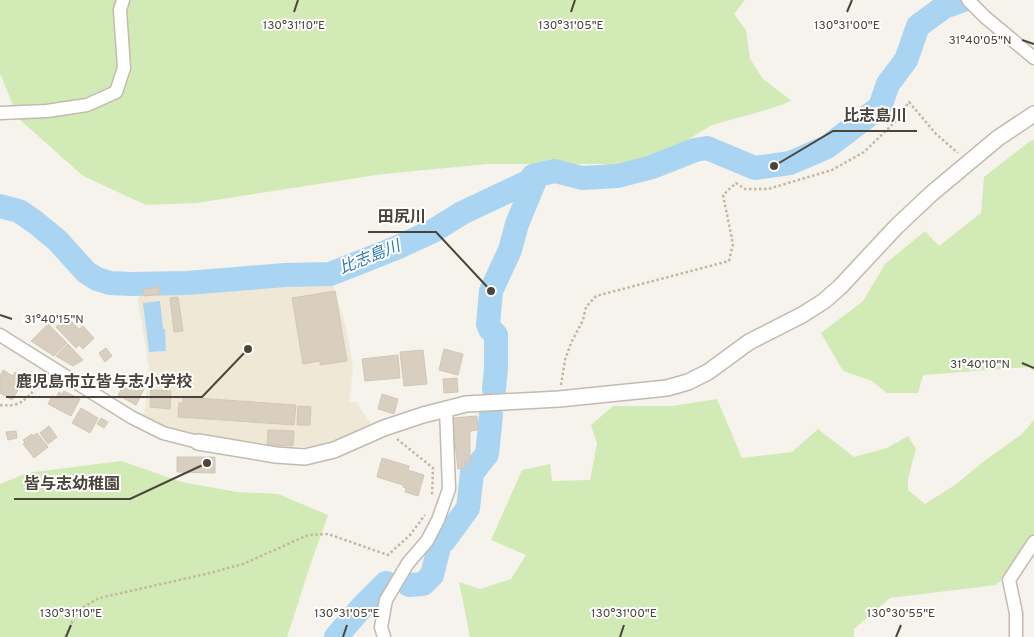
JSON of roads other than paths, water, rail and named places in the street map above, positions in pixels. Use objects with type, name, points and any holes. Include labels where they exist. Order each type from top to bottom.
[{"type":"street","points":[[0,113],[47,111],[87,105],[116,92],[124,68],[120,10],[123,0]]},
{"type":"street","points":[[968,0],[985,17],[1034,58]]},
{"type":"street","points":[[0,335],[68,379],[131,417],[155,429],[198,442],[276,455],[305,457],[334,450],[384,428],[446,408],[466,404],[559,399],[667,388],[688,382],[708,372],[749,342],[802,315],[824,301],[931,194],[998,138],[1034,114]]},
{"type":"street","points":[[384,637],[381,627],[386,600],[408,563],[427,541],[438,520],[449,489],[446,408]]},
{"type":"street","points":[[1016,637],[1016,613],[1009,580],[1034,542]]},
{"type":"water","points":[[160,301],[163,329],[165,329],[166,351],[149,352],[143,303]]},
{"type":"waterway","name":"比志島川","points":[[494,389],[496,335],[488,324],[491,291],[510,250],[517,224],[536,178],[533,176],[555,171],[582,178],[618,176],[652,167],[695,150],[707,148],[755,168],[790,163],[827,147],[880,107],[888,84],[906,60],[918,26],[944,7],[964,0]]},
{"type":"waterway","name":"比志島川","points":[[0,206],[19,211],[35,222],[57,240],[86,272],[97,279],[110,283],[131,284],[187,283],[285,275],[330,274],[433,231],[462,213],[536,178]]},
{"type":"waterway","points":[[409,585],[423,584],[432,575],[440,543],[444,541],[468,508],[472,473],[487,454],[491,415]]},
{"type":"waterway","points":[[336,637],[386,583]]},
{"type":"place","name":"比志島川","points":[[774,166]]},
{"type":"place","name":"田尻川","points":[[491,291]]},
{"type":"place","name":"鹿児島市立皆与志小学校","points":[[248,349]]},
{"type":"place","name":"皆与志幼稚園","points":[[207,463]]}]
